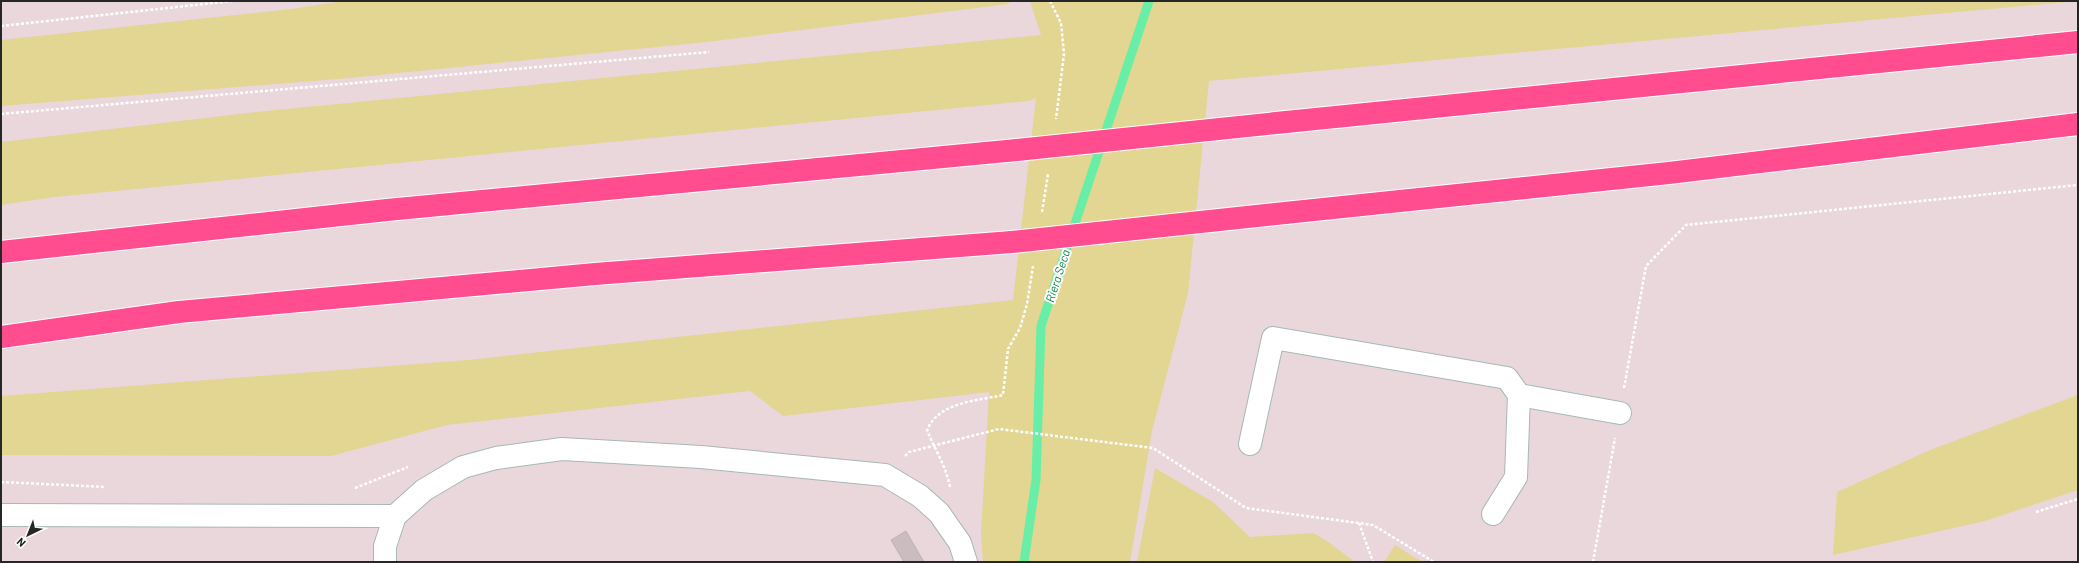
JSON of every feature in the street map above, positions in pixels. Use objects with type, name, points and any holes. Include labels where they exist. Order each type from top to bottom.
[{"type":"highway","points":[[1,252],[387,210],[1017,150],[2078,42]]},
{"type":"highway","points":[[1,337],[179,312],[594,274],[1012,242],[1669,173],[2078,124]]},
{"type":"street","points":[[1250,444],[1272,338],[1507,378],[1519,395],[1516,477],[1493,514]]},
{"type":"street","points":[[1519,395],[1620,413]]},
{"type":"street","points":[[385,562],[385,546],[395,516],[424,490],[463,467],[496,458],[562,449],[700,457],[885,475],[920,496],[940,513],[960,543],[966,562]]},
{"type":"street","points":[[1,515],[395,516]]},
{"type":"path","points":[[1,26],[232,1]]},
{"type":"path","points":[[1050,1],[1061,23],[1064,54],[1056,120]]},
{"type":"path","points":[[1,114],[709,52]]},
{"type":"path","points":[[1040,220],[1049,166]]},
{"type":"path","points":[[1593,562],[1646,266],[1686,225],[2078,185]]},
{"type":"path","points":[[951,530],[954,505],[944,465],[933,446],[927,430],[932,420],[943,411],[954,405],[1003,395],[1008,349],[1020,328],[1027,304],[1034,258]]},
{"type":"path","points":[[885,475],[909,452],[999,429],[1152,448],[1246,508],[1373,525],[1434,562]]},
{"type":"path","points":[[352,489],[412,466]]},
{"type":"path","points":[[1,482],[111,487]]},
{"type":"path","points":[[2036,512],[2078,499]]},
{"type":"path","points":[[1359,523],[1373,562]]},
{"type":"shaded area","points":[[343,1],[1011,1],[1008,4],[707,42],[350,78],[1,106],[1,40],[291,9]]},
{"type":"shaded area","points":[[1030,1],[2078,1],[1209,81],[1188,293],[1152,431],[1130,562],[983,562],[981,533],[989,392],[783,416],[750,391],[447,425],[331,456],[1,455],[1,396],[468,360],[1013,300],[1036,98],[1028,101],[55,197],[1,205],[1,142],[256,112],[1041,35]]},
{"type":"shaded area","points":[[2078,395],[2078,490],[1985,521],[1833,555],[1837,492],[1930,450]]},
{"type":"shaded area","points":[[1155,468],[1213,502],[1250,537],[1313,533],[1327,541],[1355,562],[1137,562]]},
{"type":"shaded area","points":[[1395,545],[1422,562],[1384,562]]},
{"type":"building","points":[[906,531],[924,562],[904,562],[891,540]]},
{"type":"waterway","name":"Riera Seca","points":[[1024,562],[1036,480],[1041,326],[1149,1]]}]
